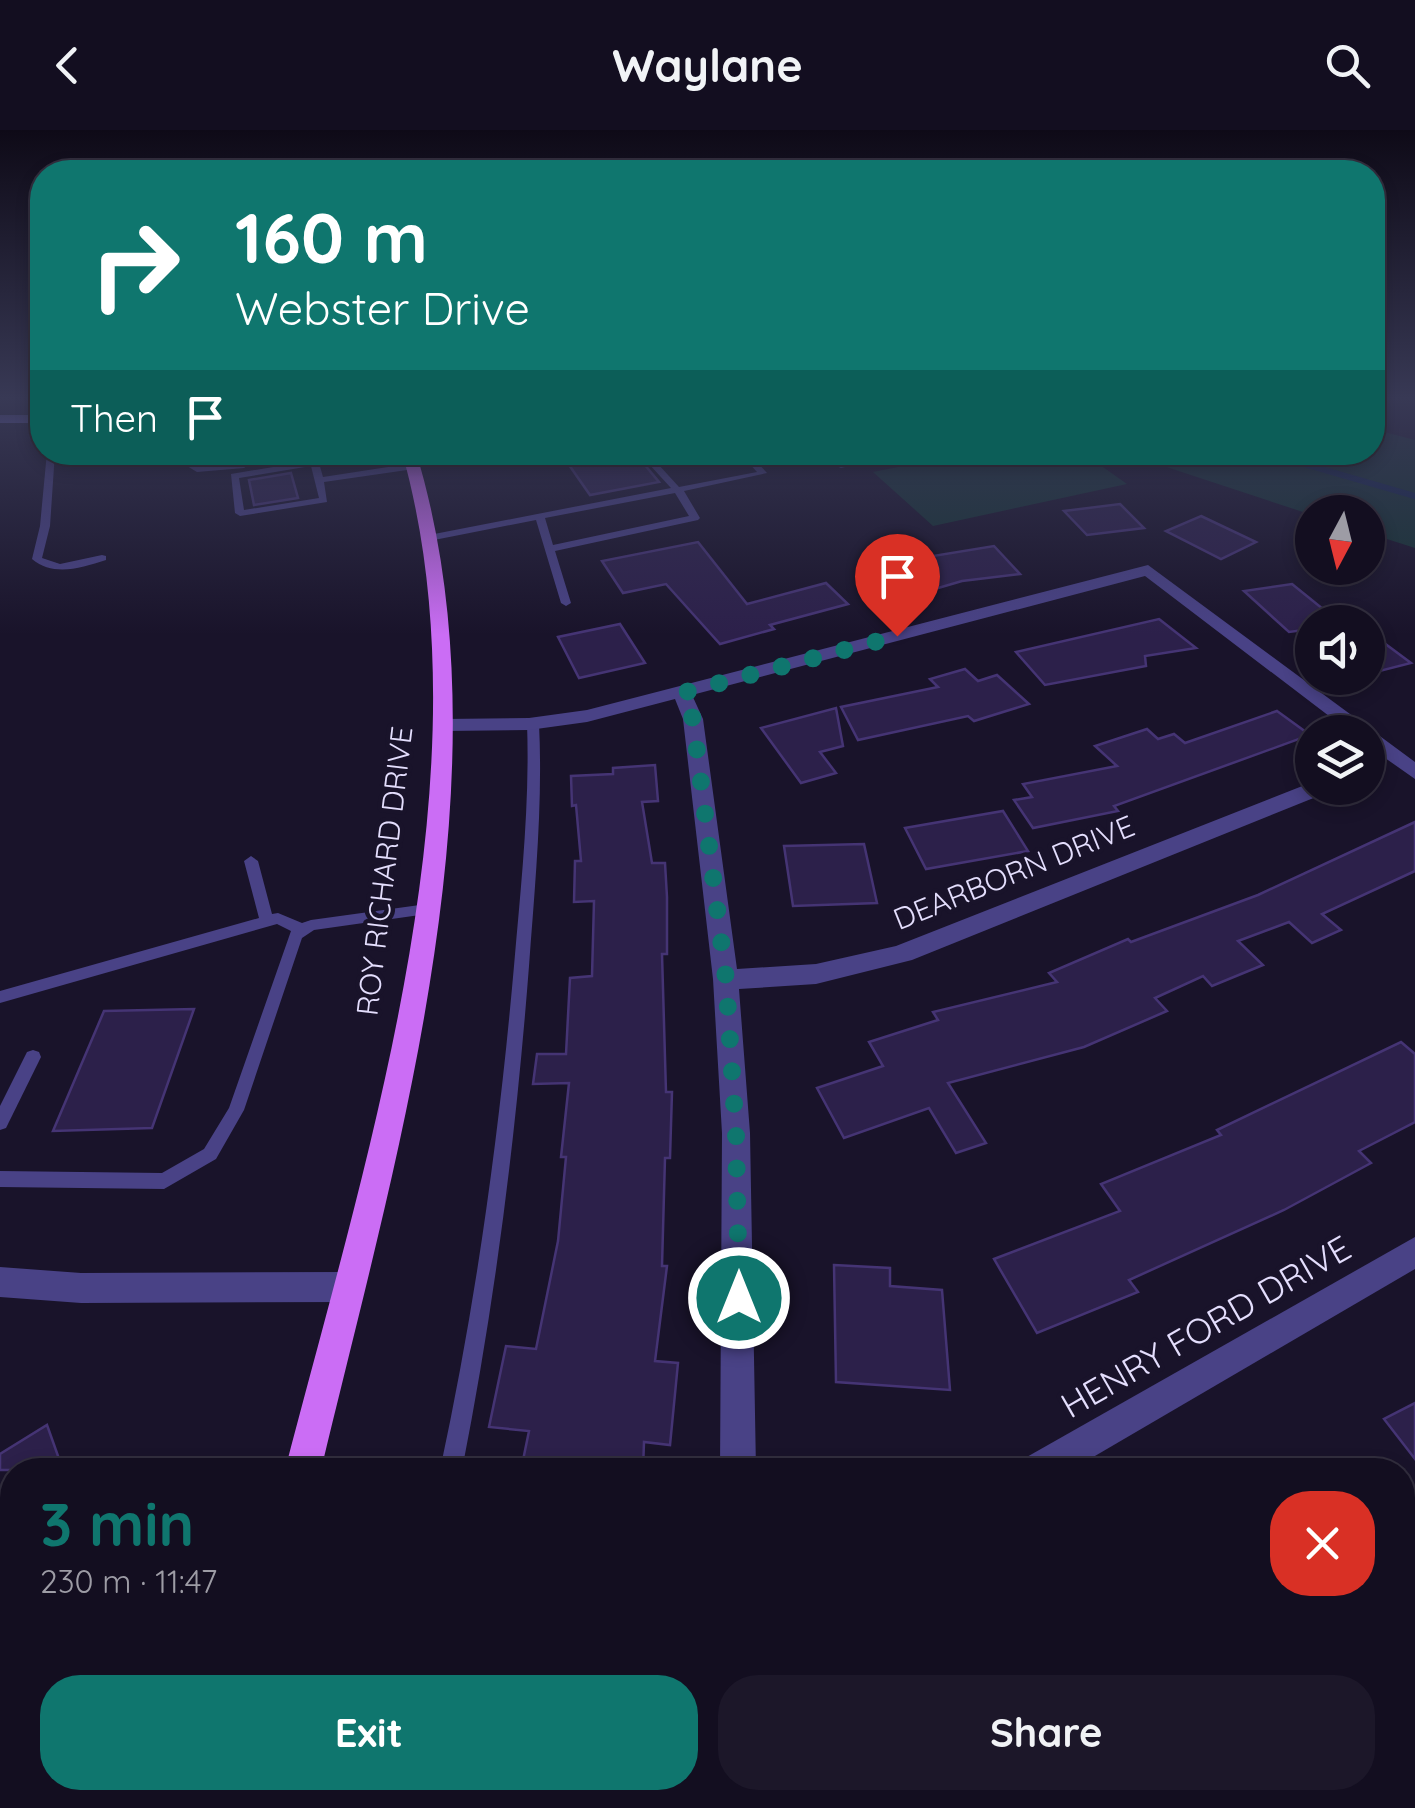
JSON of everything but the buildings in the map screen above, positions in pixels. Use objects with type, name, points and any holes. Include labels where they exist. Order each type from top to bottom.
[{"type":"main road","name":"ROY RICHARD DRIVE","points":[[306,1458],[402,1052],[421,961],[427,909],[444,725],[440,609],[416,478]]},
{"type":"street","points":[[444,725],[532,724],[587,716],[1148,570],[1340,715]]},
{"type":"street","points":[[682,693],[693,719],[726,979],[739,1230],[738,1458]]},
{"type":"street","points":[[1385,750],[1415,772]]},
{"type":"street","points":[[1385,761],[1394,757]]},
{"type":"street","name":"DEARBORN DRIVE","points":[[726,979],[798,979],[844,972],[903,953],[1295,797]]},
{"type":"street","name":"HENRY FORD DRIVE","points":[[1058,1458],[1415,1252]]},
{"type":"street","points":[[0,1282],[81,1288],[348,1288]]},
{"type":"lane","points":[[49,478],[38,560],[44,565],[66,568],[102,558]]},
{"type":"lane","points":[[234,478],[240,513],[324,500],[320,480],[327,478]]},
{"type":"lane","points":[[550,549],[695,518],[666,478]]},
{"type":"lane","points":[[429,538],[738,478]]},
{"type":"lane","points":[[540,518],[566,603]]},
{"type":"lane","points":[[454,1458],[478,1343],[512,1103],[534,830],[532,724]]},
{"type":"lane","points":[[251,861],[267,921]]},
{"type":"lane","points":[[0,1178],[164,1180],[210,1154],[236,1110],[296,935],[311,924],[427,909]]},
{"type":"lane","points":[[0,997],[278,918],[302,930]]},
{"type":"lane","points":[[0,1123],[32,1057]]},
{"type":"green space","points":[[880,478],[1119,478],[1127,484],[933,526]]},
{"type":"green space","points":[[1201,478],[1415,478],[1415,548],[1385,538],[1385,495],[1295,495],[1295,509]]},
{"type":"waterway","points":[[1354,478],[1415,496]]},
{"type":"route","points":[[739,1298],[736,1133],[726,979],[693,719],[682,693],[897,636]]}]
